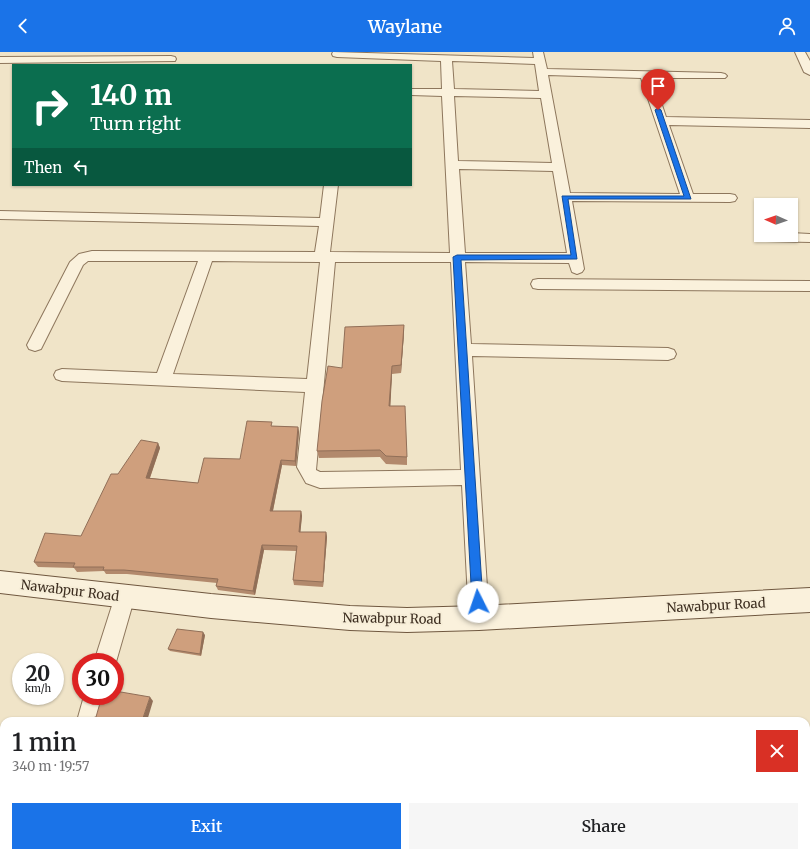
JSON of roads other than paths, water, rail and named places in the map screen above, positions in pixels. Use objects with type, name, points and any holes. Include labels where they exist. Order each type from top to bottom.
[{"type":"street","points":[[800,52],[809,68]]},
{"type":"street","points":[[337,54],[540,62],[646,75],[721,76]]},
{"type":"street","points":[[446,58],[469,477],[479,618]]},
{"type":"street","points":[[0,60],[171,59]]},
{"type":"street","points":[[540,62],[579,284]]},
{"type":"street","points":[[646,75],[688,198]]},
{"type":"street","points":[[412,92],[546,95]]},
{"type":"street","points":[[662,121],[810,124]]},
{"type":"street","points":[[452,165],[558,167]]},
{"type":"street","points":[[331,186],[326,222],[325,257],[306,467],[308,475],[314,480],[469,477]]},
{"type":"street","points":[[564,197],[730,198]]},
{"type":"street","points":[[0,215],[326,222]]},
{"type":"street","points":[[798,238],[810,238]]},
{"type":"street","points":[[35,345],[77,262],[84,257],[207,256],[575,258]]},
{"type":"street","points":[[163,379],[207,256]]},
{"type":"street","points":[[538,284],[810,286]]},
{"type":"street","points":[[462,350],[668,354]]},
{"type":"street","points":[[62,375],[314,386]]},
{"type":"street","name":"Nawabpur Road","points":[[0,582],[350,618],[407,620],[479,618],[810,600]]},
{"type":"street","points":[[108,653],[125,596]]},
{"type":"street","points":[[89,717],[92,705]]}]
